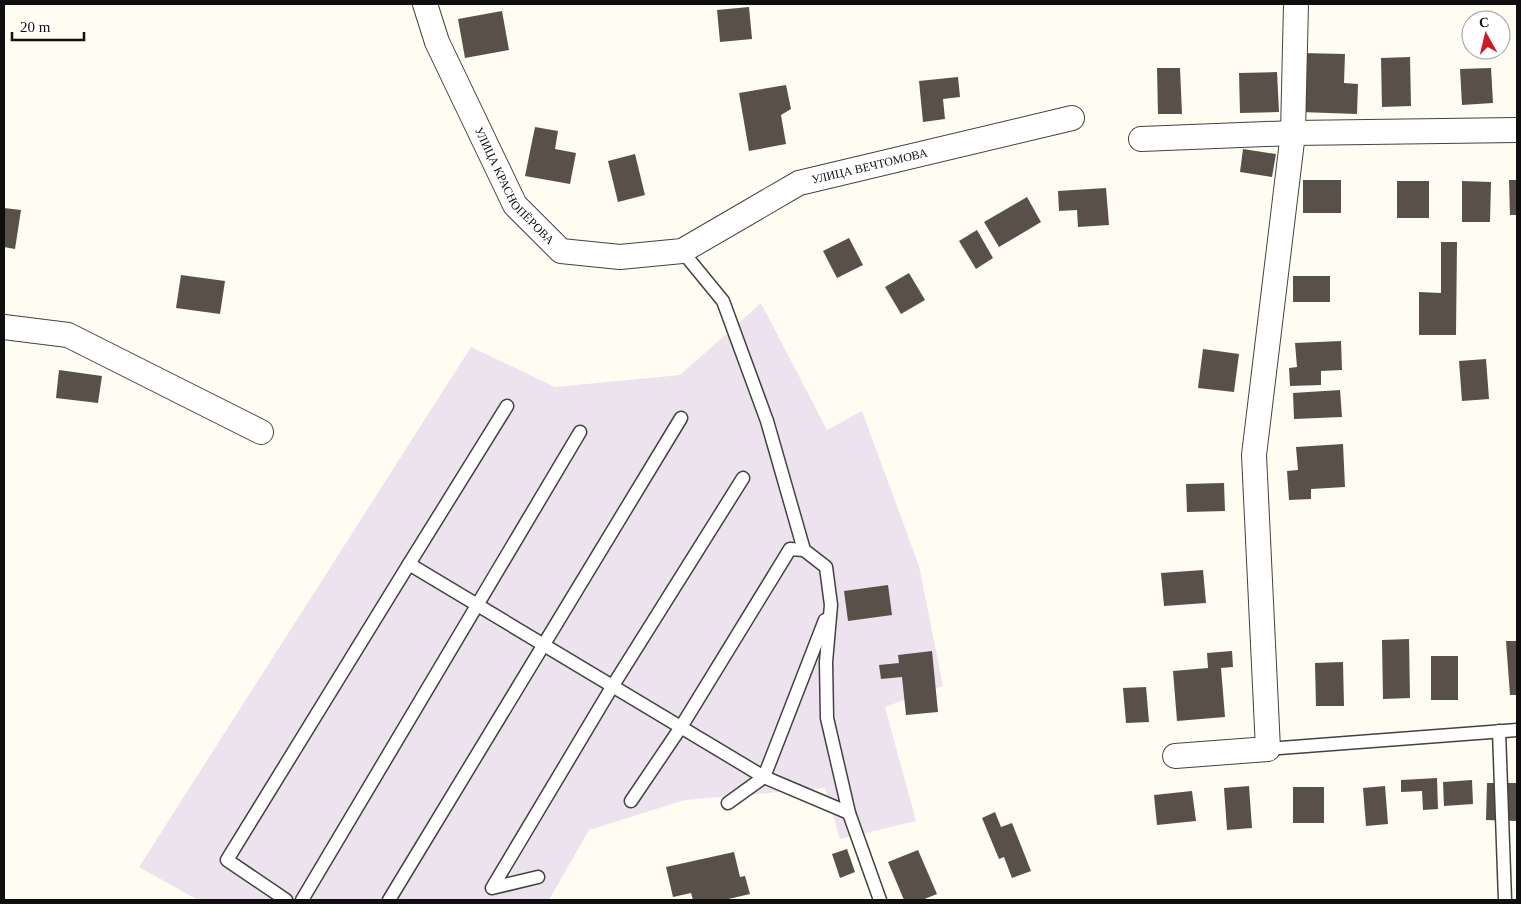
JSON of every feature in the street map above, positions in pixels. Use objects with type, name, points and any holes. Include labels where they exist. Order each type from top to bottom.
[{"type":"street","name":"УЛИЦА КРАСНОПЁРОВА","points":[[425,4],[437,42],[515,205],[561,251],[620,257],[682,251]]},
{"type":"street","points":[[1176,756],[1268,748],[1254,454],[1292,133],[1296,4]]},
{"type":"street","name":"УЛИЦА ВЕЧТОМОВА","points":[[682,251],[799,183],[1072,118]]},
{"type":"street","points":[[1141,139],[1292,133],[1517,130]]},
{"type":"street","points":[[4,327],[68,334],[261,432]]},
{"type":"lane","points":[[682,251],[724,301],[767,421],[804,550]]},
{"type":"lane","points":[[286,900],[227,860],[507,406]]},
{"type":"lane","points":[[388,900],[682,418]]},
{"type":"lane","points":[[302,900],[580,432]]},
{"type":"lane","points":[[538,878],[492,888],[612,687],[743,478]]},
{"type":"lane","points":[[631,801],[680,727],[790,548],[804,550],[826,567],[831,605],[826,662],[827,718],[849,813],[880,900]]},
{"type":"lane","points":[[409,564],[764,777],[849,813]]},
{"type":"lane","points":[[728,803],[764,777],[831,605]]},
{"type":"lane","points":[[1268,748],[1517,730]]},
{"type":"lane","points":[[1499,731],[1505,900]]},
{"type":"shaded area","points":[[761,303],[827,430],[862,411],[919,566],[943,686],[885,707],[916,821],[840,839],[825,788],[685,800],[589,830],[549,900],[198,900],[139,867],[471,347],[555,387],[680,375]]},
{"type":"building","points":[[749,7],[752,39],[720,42],[717,10]]},
{"type":"building","points":[[502,11],[509,50],[465,58],[458,19]]},
{"type":"building","points":[[1301,53],[1345,54],[1344,83],[1358,84],[1357,114],[1300,112]]},
{"type":"building","points":[[1410,57],[1411,106],[1382,107],[1381,58]]},
{"type":"building","points":[[1157,68],[1180,68],[1182,114],[1158,114]]},
{"type":"building","points":[[1491,68],[1493,103],[1462,105],[1460,69]]},
{"type":"building","points":[[1277,72],[1279,112],[1240,113],[1239,73]]},
{"type":"building","points":[[958,77],[960,97],[943,99],[945,119],[923,122],[919,81]]},
{"type":"building","points":[[786,85],[791,109],[781,115],[786,144],[749,151],[739,93]]},
{"type":"building","points":[[535,127],[558,131],[555,149],[576,153],[570,184],[525,176]]},
{"type":"building","points":[[1243,149],[1276,154],[1272,177],[1240,172]]},
{"type":"building","points":[[635,154],[645,195],[618,202],[608,161]]},
{"type":"building","points":[[1303,180],[1341,180],[1341,213],[1303,213]]},
{"type":"building","points":[[1509,180],[1517,180],[1517,215],[1510,215]]},
{"type":"building","points":[[1397,181],[1429,181],[1429,218],[1397,218]]},
{"type":"building","points":[[1462,181],[1491,182],[1490,222],[1462,222]]},
{"type":"building","points":[[1106,188],[1109,225],[1078,227],[1077,210],[1059,211],[1058,191]]},
{"type":"building","points":[[1027,197],[1041,222],[999,247],[984,222]]},
{"type":"building","points":[[4,208],[21,210],[15,249],[4,247]]},
{"type":"building","points":[[977,230],[993,258],[976,269],[959,241]]},
{"type":"building","points":[[849,238],[863,265],[837,278],[823,251]]},
{"type":"building","points":[[1441,242],[1457,242],[1456,335],[1419,335],[1419,292],[1441,293]]},
{"type":"building","points":[[909,273],[925,300],[901,314],[885,287]]},
{"type":"building","points":[[181,275],[225,281],[220,314],[176,308]]},
{"type":"building","points":[[1293,276],[1330,276],[1330,302],[1293,302]]},
{"type":"building","points":[[1341,341],[1342,370],[1321,371],[1321,385],[1290,386],[1289,368],[1297,367],[1295,343]]},
{"type":"building","points":[[1203,349],[1239,354],[1234,392],[1198,388]]},
{"type":"building","points":[[1486,359],[1489,399],[1462,401],[1459,361]]},
{"type":"building","points":[[59,370],[102,376],[98,403],[56,398]]},
{"type":"building","points":[[1340,390],[1342,417],[1294,419],[1293,393]]},
{"type":"building","points":[[1343,444],[1345,487],[1311,489],[1311,499],[1289,500],[1287,471],[1298,470],[1296,447]]},
{"type":"building","points":[[1224,483],[1225,511],[1187,512],[1186,484]]},
{"type":"building","points":[[1203,570],[1206,603],[1164,606],[1161,573]]},
{"type":"building","points":[[888,585],[892,615],[848,621],[844,591]]},
{"type":"building","points":[[1409,639],[1410,698],[1383,699],[1382,640]]},
{"type":"building","points":[[1506,641],[1517,641],[1517,695],[1510,695]]},
{"type":"building","points":[[932,651],[938,712],[906,715],[902,677],[881,679],[879,665],[899,663],[898,655]]},
{"type":"building","points":[[1232,651],[1233,667],[1221,668],[1225,717],[1177,721],[1173,671],[1208,668],[1207,653]]},
{"type":"building","points":[[1431,656],[1458,656],[1458,700],[1431,700]]},
{"type":"building","points":[[1343,662],[1344,706],[1316,706],[1315,663]]},
{"type":"building","points":[[1146,687],[1149,722],[1126,723],[1123,688]]},
{"type":"building","points":[[1437,778],[1438,809],[1423,810],[1422,791],[1401,792],[1401,780]]},
{"type":"building","points":[[1472,780],[1473,804],[1444,806],[1443,782]]},
{"type":"building","points":[[1487,783],[1517,783],[1517,821],[1486,820]]},
{"type":"building","points":[[1249,786],[1252,828],[1227,830],[1224,788]]},
{"type":"building","points":[[1385,786],[1388,824],[1366,826],[1363,788]]},
{"type":"building","points":[[1293,787],[1324,787],[1324,823],[1293,823]]},
{"type":"building","points":[[1192,791],[1196,821],[1157,825],[1154,795]]},
{"type":"building","points":[[995,812],[1001,827],[1012,823],[1031,871],[1012,878],[1004,857],[999,859],[982,818]]},
{"type":"building","points":[[847,849],[855,872],[840,878],[832,854]]},
{"type":"building","points":[[918,850],[937,894],[922,900],[904,900],[888,862]]},
{"type":"building","points":[[734,852],[740,877],[745,876],[750,894],[724,900],[693,900],[691,893],[673,897],[666,867]]}]
